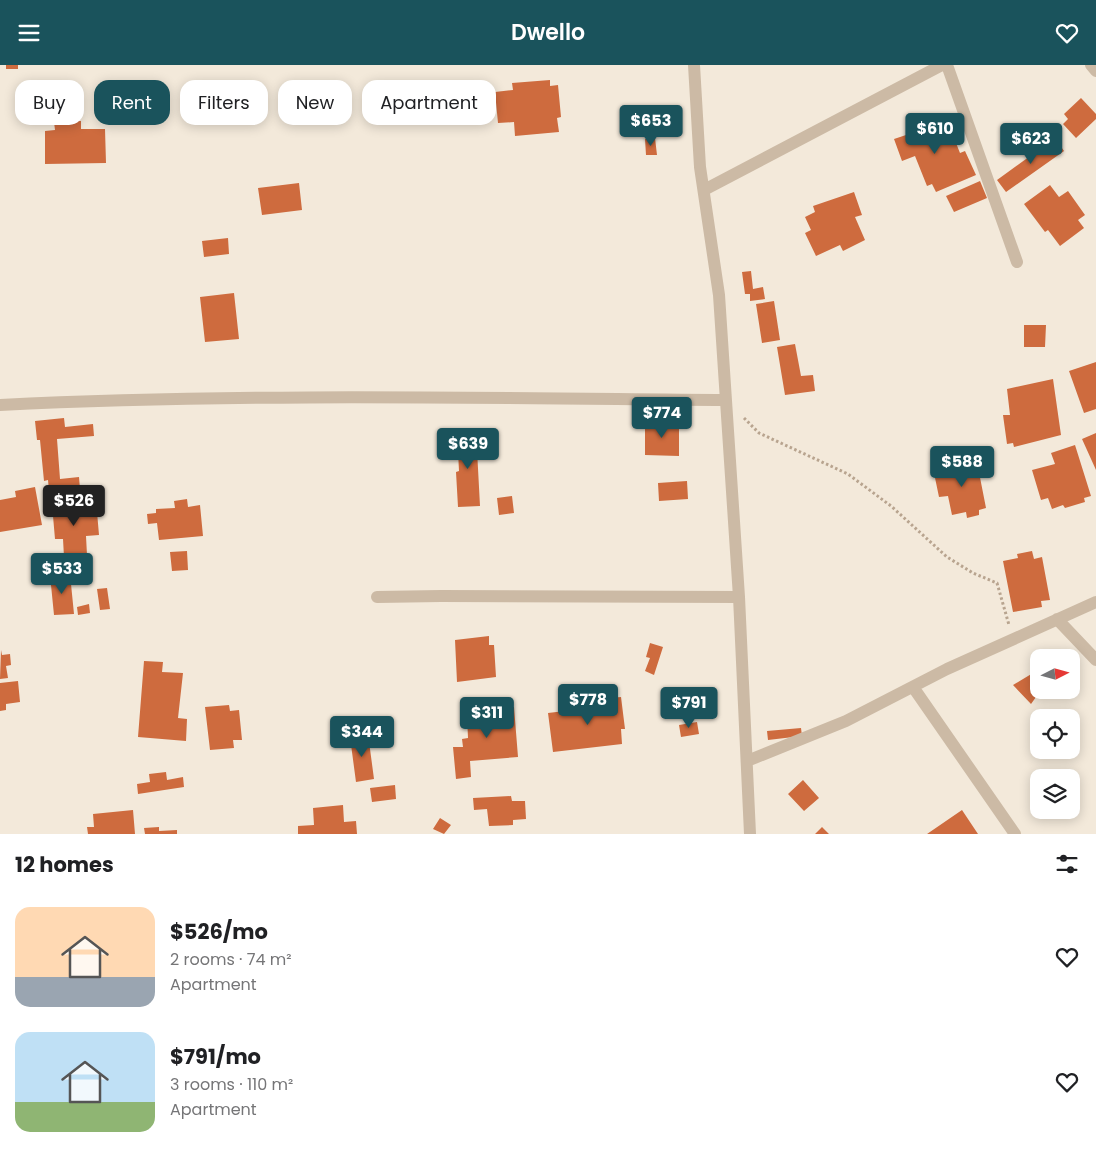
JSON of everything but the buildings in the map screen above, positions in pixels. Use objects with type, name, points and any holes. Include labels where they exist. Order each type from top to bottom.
[{"type":"street","points":[[694,65],[700,167],[719,295],[739,597],[750,834]]},
{"type":"street","points":[[704,190],[942,65]]},
{"type":"street","points":[[947,65],[1017,262]]},
{"type":"street","points":[[1090,65],[1096,71]]},
{"type":"street","points":[[0,405],[120,399],[236,397],[726,400]]},
{"type":"street","points":[[377,597],[739,597]]},
{"type":"street","points":[[747,761],[846,721],[1013,638],[1096,601]]},
{"type":"street","points":[[1058,619],[1096,660]]},
{"type":"street","points":[[913,687],[1015,834]]},
{"type":"path","points":[[726,400],[759,433],[848,474],[885,501],[947,557],[973,573],[997,583],[1013,638]]}]
